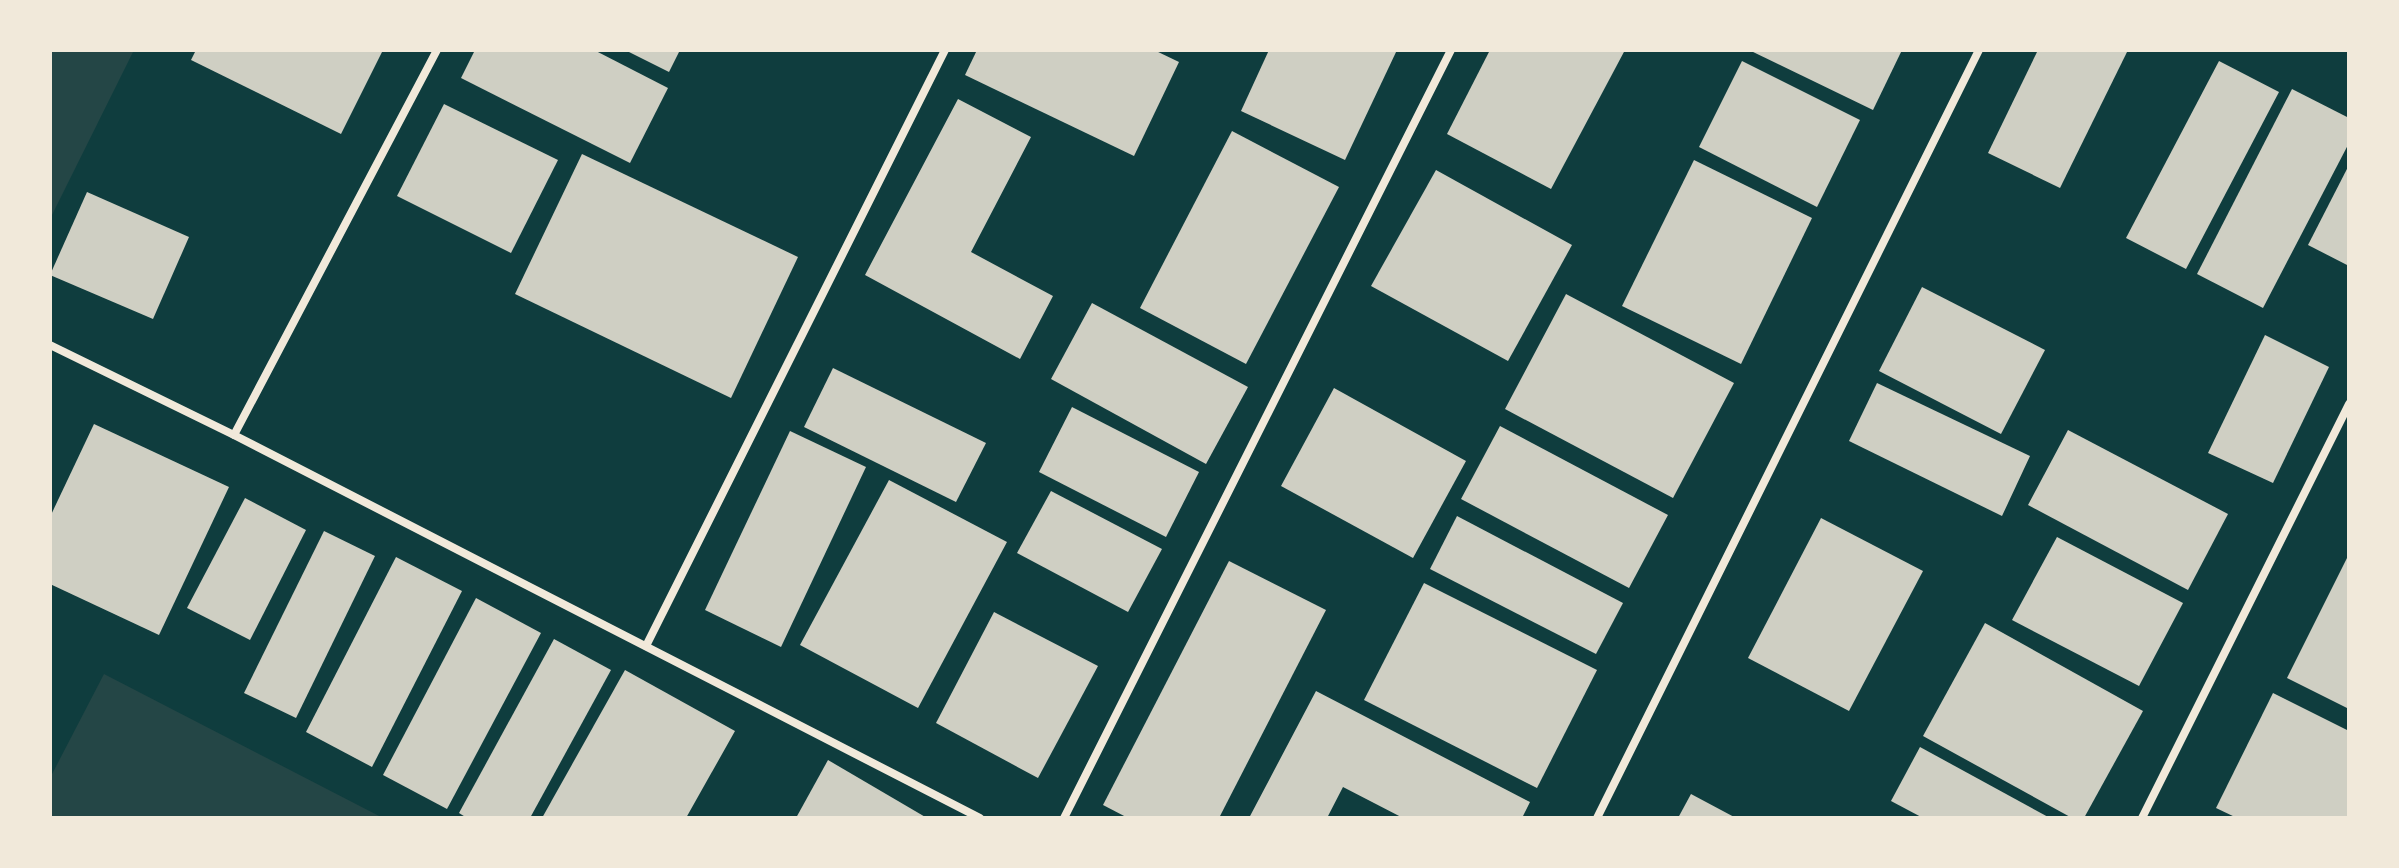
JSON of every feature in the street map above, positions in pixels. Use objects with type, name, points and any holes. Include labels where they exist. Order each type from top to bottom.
[{"type":"street","points":[[234,435],[437,50]]},
{"type":"street","points":[[646,646],[945,50]]},
{"type":"street","points":[[1064,818],[1451,50]]},
{"type":"street","points":[[1597,818],[1979,50]]},
{"type":"street","points":[[50,345],[234,435],[980,818]]},
{"type":"street","points":[[2142,818],[2349,404]]},
{"type":"shaded area","points":[[50,50],[134,50],[50,219]]},
{"type":"shaded area","points":[[104,674],[383,818],[50,818],[50,778]]},
{"type":"building","points":[[196,50],[383,50],[341,134],[191,60]]},
{"type":"building","points":[[475,50],[594,50],[668,88],[630,163],[461,78]]},
{"type":"building","points":[[625,50],[680,50],[669,72]]},
{"type":"building","points":[[977,50],[1154,50],[1179,62],[1134,156],[965,75]]},
{"type":"building","points":[[1269,50],[1397,50],[1345,160],[1241,111]]},
{"type":"building","points":[[1490,50],[1625,50],[1551,189],[1447,134]]},
{"type":"building","points":[[1749,50],[1902,50],[1873,110]]},
{"type":"building","points":[[2038,50],[2128,50],[2060,188],[1988,153]]},
{"type":"building","points":[[1742,61],[1860,120],[1817,207],[1699,147]]},
{"type":"building","points":[[2219,61],[2279,92],[2186,269],[2126,238]]},
{"type":"building","points":[[2292,89],[2349,118],[2349,143],[2263,308],[2197,274]]},
{"type":"building","points":[[958,99],[1031,137],[971,252],[1053,296],[1020,359],[865,275]]},
{"type":"building","points":[[444,104],[558,160],[511,253],[397,196]]},
{"type":"building","points":[[1232,131],[1339,187],[1246,364],[1140,308]]},
{"type":"building","points":[[582,154],[798,257],[731,398],[515,294]]},
{"type":"building","points":[[1694,160],[1812,218],[1741,364],[1622,306]]},
{"type":"building","points":[[2349,165],[2349,266],[2308,245]]},
{"type":"building","points":[[1436,170],[1572,245],[1508,361],[1371,286]]},
{"type":"building","points":[[87,192],[189,237],[153,319],[50,275]]},
{"type":"building","points":[[1922,287],[2045,350],[2001,434],[1879,371]]},
{"type":"building","points":[[1566,294],[1734,383],[1673,498],[1505,409]]},
{"type":"building","points":[[1092,303],[1248,387],[1206,464],[1051,379]]},
{"type":"building","points":[[2265,335],[2329,367],[2273,483],[2208,453]]},
{"type":"building","points":[[833,368],[986,443],[956,502],[804,427]]},
{"type":"building","points":[[1877,383],[2030,456],[2002,516],[1849,441]]},
{"type":"building","points":[[1334,388],[1466,461],[1413,558],[1281,486]]},
{"type":"building","points":[[1072,407],[1199,472],[1166,537],[1039,472]]},
{"type":"building","points":[[94,424],[229,487],[159,635],[50,584],[50,517]]},
{"type":"building","points":[[1500,426],[1668,515],[1629,588],[1461,499]]},
{"type":"building","points":[[2068,430],[2228,514],[2188,590],[2028,505]]},
{"type":"building","points":[[790,431],[866,467],[781,647],[705,610]]},
{"type":"building","points":[[889,480],[1007,542],[918,708],[800,645]]},
{"type":"building","points":[[1051,491],[1162,549],[1128,612],[1017,553]]},
{"type":"building","points":[[245,498],[306,530],[250,640],[187,608]]},
{"type":"building","points":[[1457,516],[1623,603],[1596,654],[1430,569]]},
{"type":"building","points":[[1821,518],[1923,571],[1849,711],[1748,658]]},
{"type":"building","points":[[324,531],[375,556],[296,718],[244,693]]},
{"type":"building","points":[[2057,537],[2183,603],[2139,686],[2012,620]]},
{"type":"building","points":[[2349,554],[2349,709],[2287,678]]},
{"type":"building","points":[[396,557],[462,591],[372,767],[306,732]]},
{"type":"building","points":[[1229,561],[1326,610],[1219,818],[1128,818],[1103,805]]},
{"type":"building","points":[[1424,583],[1597,670],[1537,788],[1364,700]]},
{"type":"building","points":[[476,598],[541,633],[447,809],[383,775]]},
{"type":"building","points":[[994,612],[1098,666],[1038,778],[936,723]]},
{"type":"building","points":[[1985,623],[2143,711],[2084,818],[2072,818],[1923,736]]},
{"type":"building","points":[[554,639],[611,670],[530,818],[467,818],[459,813]]},
{"type":"building","points":[[625,670],[735,731],[686,818],[542,818]]},
{"type":"building","points":[[1316,691],[1530,802],[1522,818],[1403,818],[1343,787],[1327,818],[1249,818]]},
{"type":"building","points":[[2273,693],[2349,731],[2349,818],[2237,818],[2216,808]]},
{"type":"building","points":[[1920,747],[2050,818],[1923,818],[1891,801]]},
{"type":"building","points":[[828,760],[927,818],[796,818]]},
{"type":"building","points":[[1691,794],[1736,818],[1678,818]]}]
